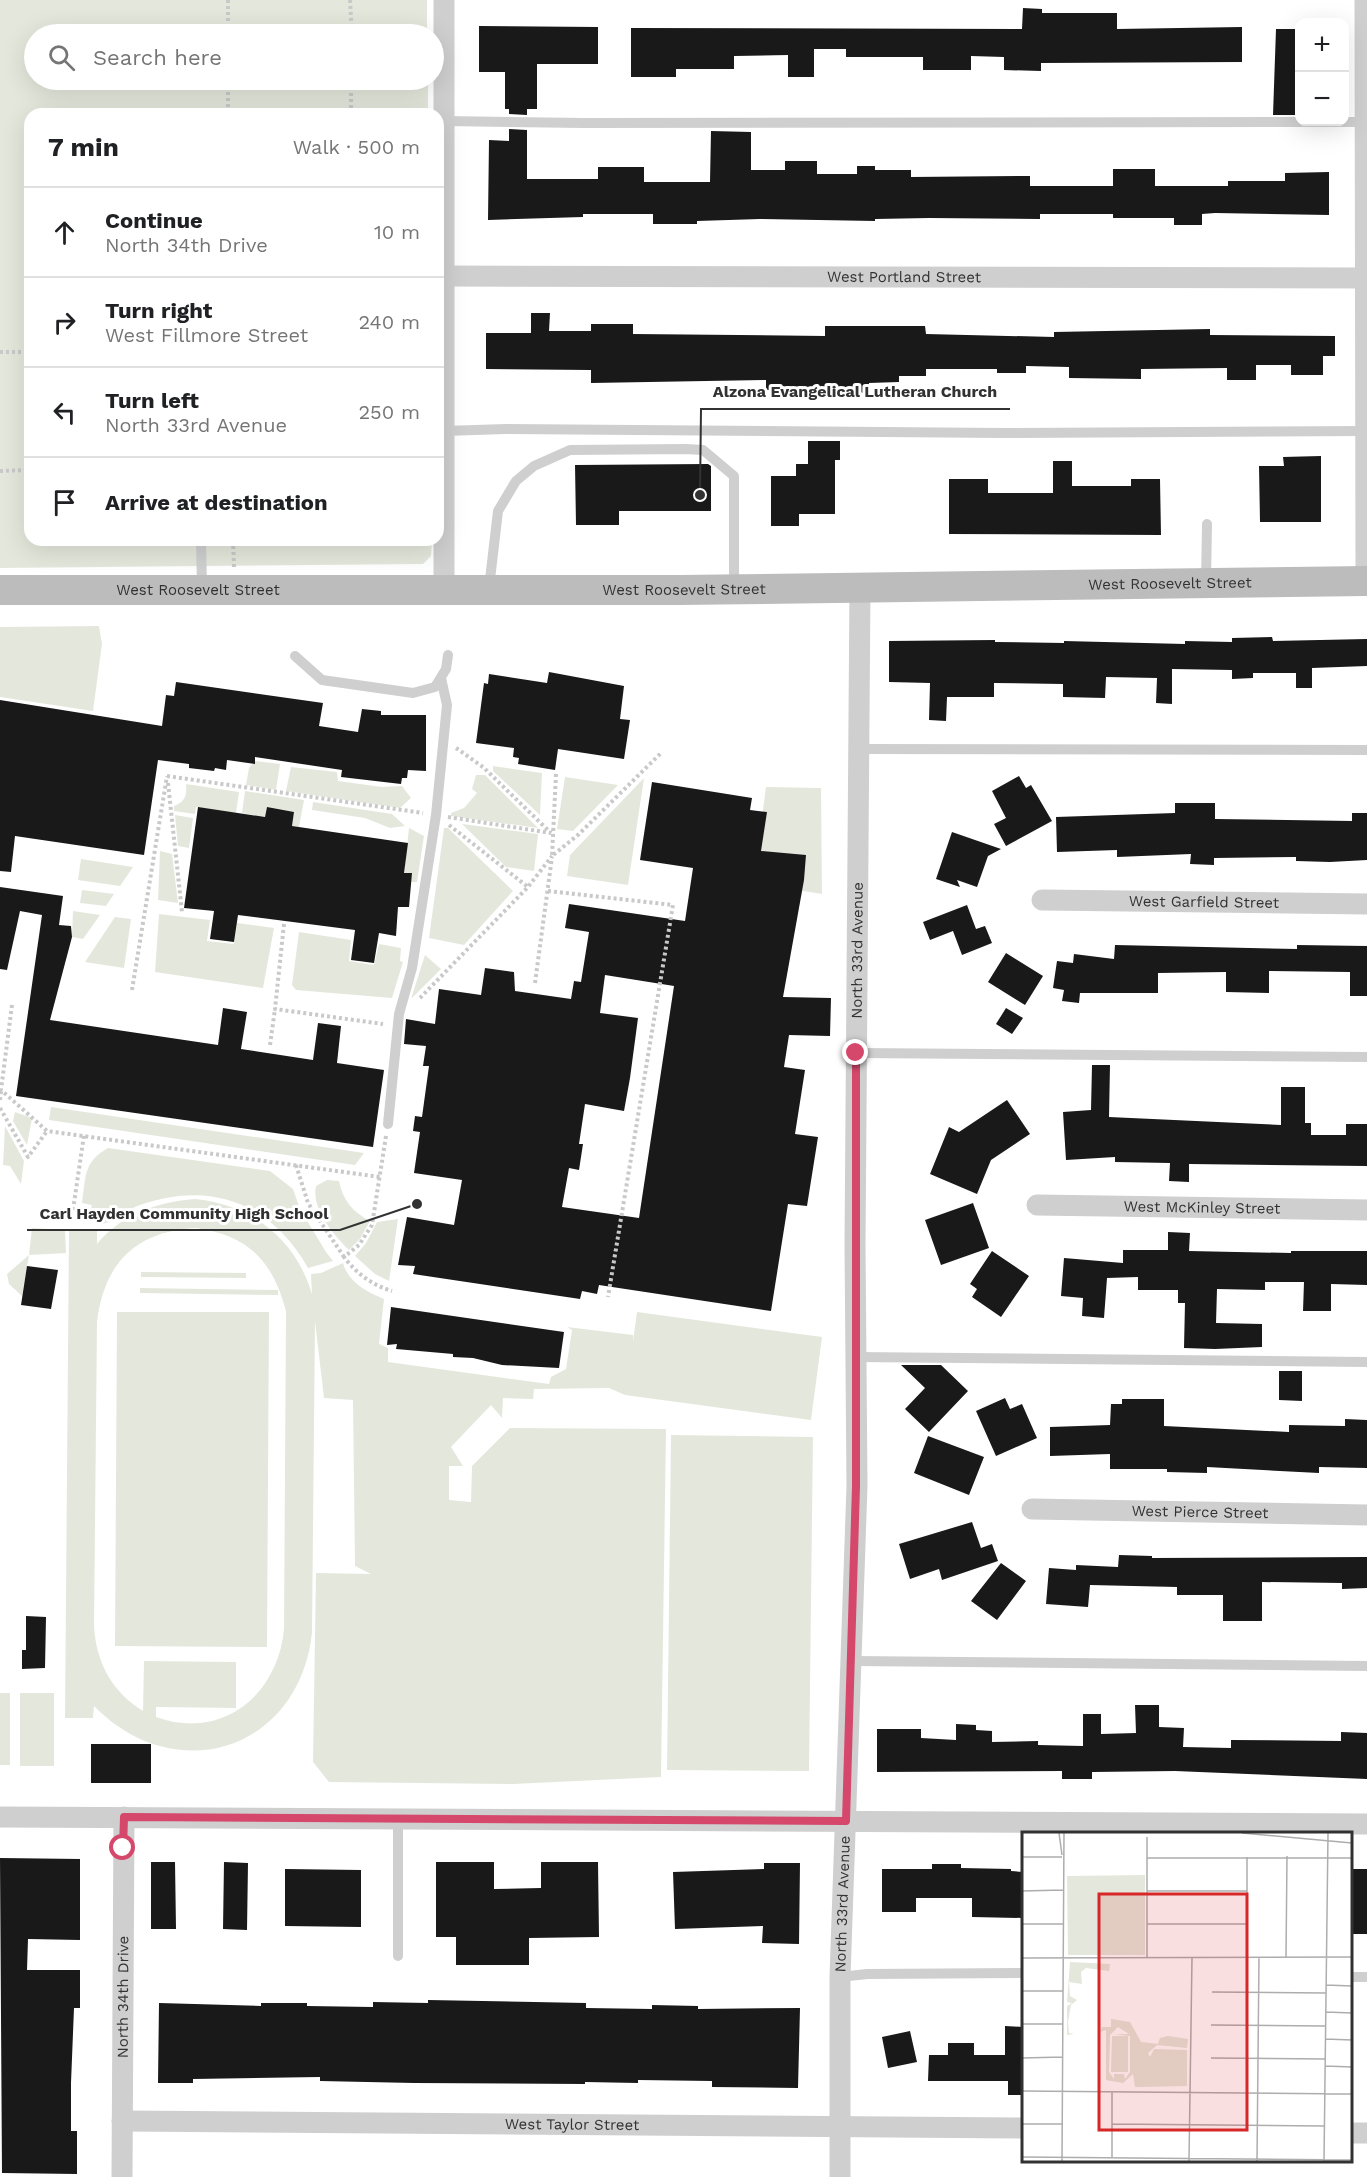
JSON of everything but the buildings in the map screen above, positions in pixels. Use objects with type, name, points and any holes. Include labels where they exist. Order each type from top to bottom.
[{"type":"street","points":[[444,0],[444,590]]},
{"type":"street","points":[[1365,0],[1366,581]]},
{"type":"street","name":"West Portland Street","points":[[444,276],[1365,278]]},
{"type":"street","name":"West Roosevelt Street","points":[[0,590],[489,590],[1366,581]]},
{"type":"street","name":"North 33rd Avenue","points":[[840,2177],[840,1977],[856,1486],[856,1053],[860,586]]},
{"type":"street","name":"West Garfield Street","points":[[1042,900],[1367,904]]},
{"type":"street","name":"West McKinley Street","points":[[1037,1206],[1367,1210]]},
{"type":"street","name":"West Pierce Street","points":[[1032,1509],[1367,1515]]},
{"type":"street","points":[[0,1817],[1367,1824]]},
{"type":"street","name":"North 34th Drive","points":[[122,2177],[124,1817]]},
{"type":"street","name":"West Taylor Street","points":[[122,2121],[1022,2128]]},
{"type":"lane","points":[[444,121],[584,123],[1365,122]]},
{"type":"lane","points":[[444,431],[518,429],[1003,433],[1365,431]]},
{"type":"lane","points":[[489,590],[490,556],[498,511],[516,481],[534,466],[570,450],[703,450],[734,476],[734,588]]},
{"type":"lane","points":[[1206,582],[1207,524]]},
{"type":"lane","points":[[201,546],[202,590]]},
{"type":"lane","points":[[296,656],[322,680],[413,693],[435,687],[446,669],[448,654]]},
{"type":"lane","points":[[388,1124],[399,1023],[412,968],[436,815],[447,705],[441,678]]},
{"type":"lane","points":[[859,749],[1367,750]]},
{"type":"lane","points":[[856,1053],[1367,1056]]},
{"type":"lane","points":[[855,1357],[1367,1362]]},
{"type":"lane","points":[[851,1661],[1367,1666]]},
{"type":"lane","points":[[398,1819],[398,1956]]},
{"type":"lane","points":[[840,1977],[867,1974],[1022,1973]]},
{"type":"path","points":[[228,0],[228,24]]},
{"type":"path","points":[[350,0],[351,24]]},
{"type":"path","points":[[228,90],[228,108]]},
{"type":"path","points":[[351,90],[351,108]]},
{"type":"path","points":[[0,352],[24,352]]},
{"type":"path","points":[[0,471],[24,470]]},
{"type":"path","points":[[444,740],[483,767],[551,833]]},
{"type":"path","points":[[275,1009],[399,1023],[528,887],[552,856],[579,834],[661,753]]},
{"type":"path","points":[[535,983],[552,856],[551,833],[556,774]]},
{"type":"path","points":[[167,776],[551,833]]},
{"type":"path","points":[[167,776],[182,912]]},
{"type":"path","points":[[132,990],[167,776]]},
{"type":"path","points":[[436,815],[528,887]]},
{"type":"path","points":[[548,891],[673,905],[608,1297]]},
{"type":"path","points":[[270,1045],[284,924]]},
{"type":"path","points":[[0,1100],[12,1005]]},
{"type":"path","points":[[0,1033],[8,1034]]},
{"type":"path","points":[[0,1090],[47,1131],[380,1177]]},
{"type":"path","points":[[0,1108],[28,1157],[47,1131]]},
{"type":"path","points":[[344,1257],[359,1245],[372,1225],[388,1124]]},
{"type":"path","points":[[73,1210],[84,1135]]},
{"type":"path","points":[[296,1165],[308,1203],[353,1269],[379,1287],[392,1291]]},
{"type":"shaded area","points":[[0,0],[427,0],[427,24],[24,24],[24,90],[428,90],[428,108],[24,108],[24,546],[432,546],[431,556],[423,564],[0,568]]},
{"type":"shaded area","points":[[99,626],[102,644],[93,711],[0,697],[0,627]]},
{"type":"shaded area","points":[[255,761],[280,764],[276,790],[246,785],[249,768]]},
{"type":"shaded area","points":[[493,766],[542,773],[540,815],[493,771]]},
{"type":"shaded area","points":[[291,767],[337,772],[338,781],[382,787],[402,786],[411,798],[400,808],[286,791]]},
{"type":"shaded area","points":[[476,775],[485,775],[538,828],[451,816],[451,813],[464,808],[477,793],[472,789]]},
{"type":"shaded area","points":[[565,777],[618,785],[573,831],[557,829]]},
{"type":"shaded area","points":[[644,778],[628,885],[567,876],[570,855]]},
{"type":"shaded area","points":[[186,784],[239,792],[236,813],[196,807],[195,814],[174,811],[174,806],[181,803],[184,798]]},
{"type":"shaded area","points":[[766,787],[821,788],[822,894],[753,883]]},
{"type":"shaded area","points":[[245,791],[304,800],[299,827],[292,826],[294,812],[267,807],[265,817],[242,813]]},
{"type":"shaded area","points":[[313,802],[392,814],[405,826],[390,828],[365,818],[312,810]]},
{"type":"shaded area","points":[[175,815],[193,818],[189,848],[178,846]]},
{"type":"shaded area","points":[[462,824],[538,834],[534,871],[506,867]]},
{"type":"shaded area","points":[[409,828],[424,836],[417,882],[411,882],[412,873],[404,873]]},
{"type":"shaded area","points":[[444,828],[448,828],[513,891],[464,945],[429,938]]},
{"type":"shaded area","points":[[160,851],[172,854],[178,903],[158,900]]},
{"type":"shaded area","points":[[81,859],[133,867],[120,886],[78,880]]},
{"type":"shaded area","points":[[82,890],[114,894],[106,906],[80,903]]},
{"type":"shaded area","points":[[73,911],[100,915],[83,939],[72,937]]},
{"type":"shaded area","points":[[159,914],[210,920],[207,941],[234,944],[237,923],[274,928],[263,988],[155,972]]},
{"type":"shaded area","points":[[115,917],[131,919],[124,968],[85,962]]},
{"type":"shaded area","points":[[299,932],[351,940],[349,961],[374,965],[379,944],[401,948],[400,961],[403,962],[392,998],[296,990],[292,985]]},
{"type":"shaded area","points":[[425,955],[441,969],[411,999]]},
{"type":"shaded area","points":[[51,1107],[364,1153],[355,1165],[49,1120]]},
{"type":"shaded area","points":[[15,1112],[32,1118],[27,1145],[13,1121]]},
{"type":"shaded area","points":[[5,1126],[24,1161],[21,1184],[10,1166],[3,1165]]},
{"type":"shaded area","points":[[108,1148],[270,1171],[293,1189],[300,1209],[333,1261],[308,1268],[277,1228],[238,1203],[216,1197],[193,1195],[168,1198],[137,1206],[109,1222],[97,1225],[99,1214],[90,1213],[92,1205],[82,1203],[84,1185],[90,1165],[100,1153]]},
{"type":"shaded area","points":[[327,1180],[339,1181],[350,1205],[370,1221],[360,1239],[349,1250],[325,1221],[317,1204],[316,1186]]},
{"type":"shaded area","points":[[195,1199],[216,1203],[235,1208],[253,1217],[283,1241],[295,1256],[312,1294],[311,1274],[321,1273],[343,1263],[354,1281],[365,1290],[384,1299],[379,1344],[388,1348],[388,1362],[549,1384],[551,1377],[566,1369],[572,1330],[567,1327],[633,1335],[633,1341],[637,1312],[822,1337],[811,1420],[625,1395],[609,1388],[534,1389],[533,1399],[503,1398],[502,1418],[491,1405],[451,1447],[463,1466],[449,1466],[449,1500],[471,1502],[472,1466],[510,1428],[666,1429],[661,1777],[513,1784],[329,1782],[313,1762],[316,1573],[371,1574],[355,1566],[353,1400],[324,1398],[315,1321],[312,1633],[302,1673],[284,1706],[259,1730],[228,1745],[195,1750],[160,1746],[126,1732],[94,1706],[93,1718],[65,1718],[69,1230],[97,1230],[97,1244],[129,1217],[167,1203]],"holes":[[[196,1228],[215,1232],[244,1244],[256,1253],[273,1278],[286,1311],[284,1629],[279,1653],[271,1674],[243,1707],[224,1717],[203,1723],[180,1723],[156,1717],[156,1707],[236,1708],[236,1662],[144,1661],[143,1711],[114,1685],[102,1664],[94,1626],[97,1322],[107,1283],[116,1267],[140,1244],[175,1230]]]},
{"type":"shaded area","points":[[398,1219],[389,1281],[375,1274],[355,1256],[366,1243],[377,1222]]},
{"type":"shaded area","points":[[32,1228],[65,1230],[66,1253],[29,1255]]},
{"type":"shaded area","points":[[29,1255],[22,1296],[9,1284],[7,1274]]},
{"type":"shaded area","points":[[141,1272],[246,1273],[246,1278],[141,1277]]},
{"type":"shaded area","points":[[140,1288],[278,1290],[278,1295],[140,1293]]},
{"type":"shaded area","points":[[117,1312],[269,1312],[267,1647],[115,1646]]},
{"type":"shaded area","points":[[671,1435],[813,1437],[809,1771],[667,1770]]},
{"type":"shaded area","points":[[0,1693],[10,1693],[10,1765],[0,1765]]},
{"type":"shaded area","points":[[20,1693],[54,1693],[54,1766],[20,1766]]},
{"type":"place","name":"Alzona Evangelical Lutheran Church","points":[[700,495]]},
{"type":"place","name":"Carl Hayden Community High School","points":[[417,1204]]},
{"type":"route","points":[[123,1848],[124,1817],[846,1821],[856,1486],[856,1053]]}]
